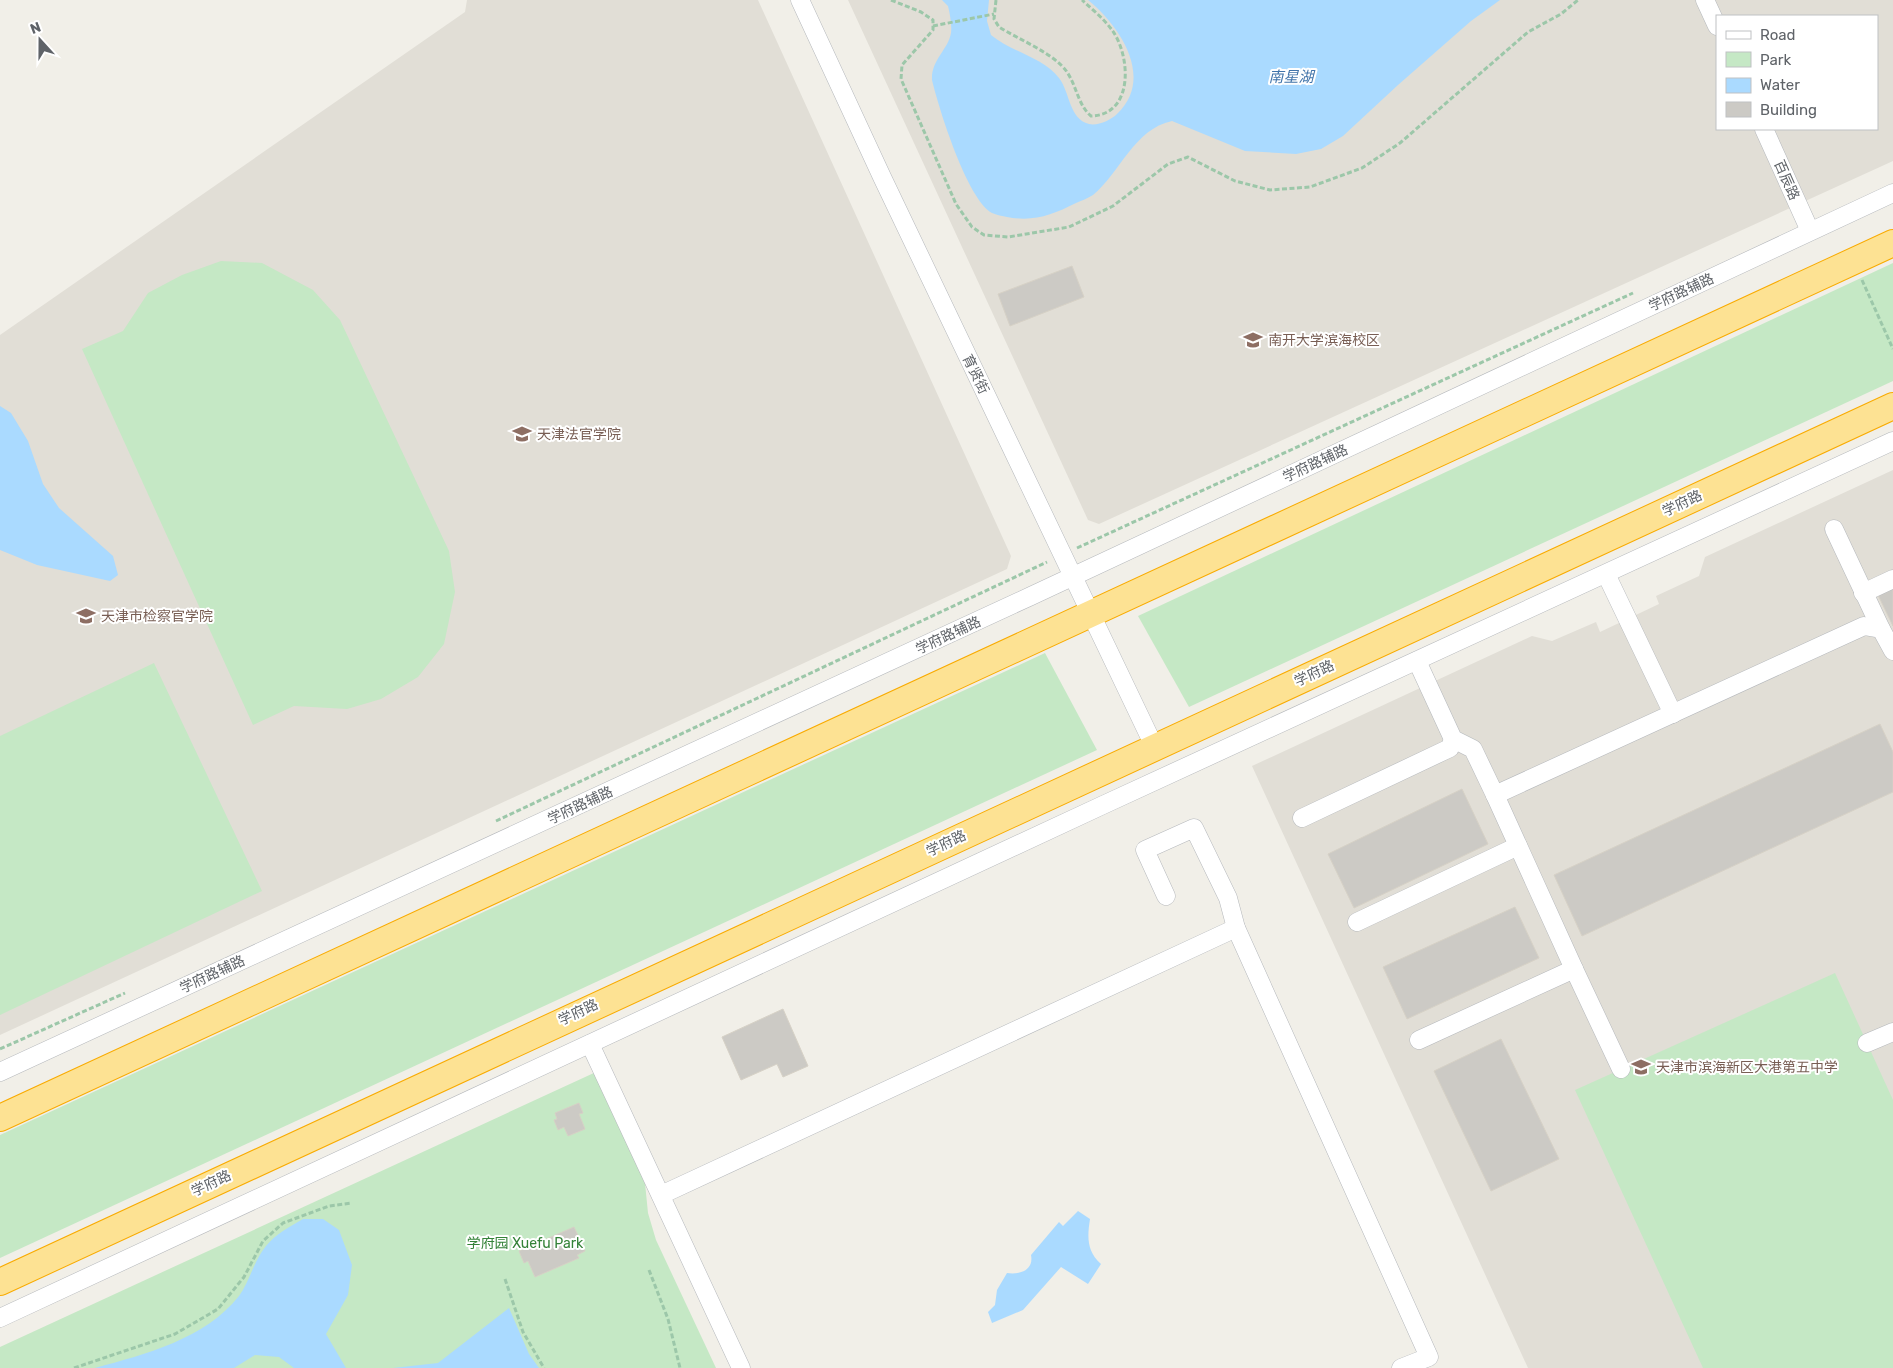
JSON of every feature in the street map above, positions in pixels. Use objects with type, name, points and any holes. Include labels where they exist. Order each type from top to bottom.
[{"type":"highway","points":[[0,1118],[1893,243]]},
{"type":"highway","name":"学府路","points":[[0,1282],[1154,746],[1893,406]]},
{"type":"street","name":"育贤街","points":[[800,0],[1154,746]]},
{"type":"street","points":[[1705,0],[1716,24]]},
{"type":"street","name":"百辰路","points":[[1764,130],[1810,231]]},
{"type":"street","name":"学府路辅路","points":[[0,1072],[1073,576],[1893,193]]},
{"type":"street","points":[[0,1318],[1893,442]]},
{"type":"street","points":[[1834,529],[1880,629],[1893,651]]},
{"type":"street","points":[[1606,574],[1673,714]]},
{"type":"street","points":[[1863,593],[1893,579]]},
{"type":"street","points":[[1495,795],[1864,626],[1880,629]]},
{"type":"street","points":[[1417,661],[1453,738],[1473,749],[1621,1069]]},
{"type":"street","points":[[1302,818],[1450,748],[1453,738]]},
{"type":"street","points":[[1166,896],[1145,850],[1194,828],[1228,898],[1236,928],[1429,1357],[1401,1368]]},
{"type":"street","points":[[1357,922],[1518,846]]},
{"type":"street","points":[[661,1195],[1236,928]]},
{"type":"street","points":[[1419,1040],[1574,969]]},
{"type":"street","points":[[1867,1043],[1893,1032]]},
{"type":"street","points":[[590,1044],[742,1368]]},
{"type":"path","points":[[891,0],[921,12],[932,20],[933,30],[902,66],[902,79],[956,204],[972,228],[984,236],[1008,237],[1069,227],[1113,206],[1168,164],[1188,157],[1235,181],[1270,190],[1310,187],[1362,168],[1400,143],[1528,32],[1561,14],[1578,0]]},
{"type":"path","points":[[996,0],[992,15],[998,28],[1051,58],[1067,72],[1085,111],[1091,116],[1099,116],[1107,113],[1121,97],[1127,72],[1113,31],[1082,0]]},
{"type":"path","points":[[933,26],[992,15]]},
{"type":"path","points":[[488,825],[1063,555],[1640,290]]},
{"type":"path","points":[[0,1049],[127,992]]},
{"type":"path","points":[[74,1368],[175,1334],[218,1309],[244,1277],[263,1241],[283,1223],[329,1206],[352,1203]]},
{"type":"path","points":[[649,1270],[668,1320],[680,1368]]},
{"type":"path","points":[[505,1279],[523,1332],[544,1368]]},
{"type":"shaded area","name":"天津法官学院","points":[[467,0],[758,0],[1011,556],[1007,569],[0,1035],[0,335],[465,12]]},
{"type":"shaded area","name":"南开大学滨海校区","points":[[848,0],[1893,0],[1893,161],[1099,524],[1088,520]]},
{"type":"shaded area","name":"天津市滨海新区大港第五中学","points":[[1893,470],[1893,1368],[1528,1368],[1252,766],[1532,636],[1552,641],[1596,622],[1600,632],[1659,604],[1656,596],[1699,576],[1705,557]]},
{"type":"green space","points":[[221,261],[262,263],[313,290],[340,320],[449,551],[455,592],[444,644],[418,677],[381,699],[347,709],[294,706],[253,725],[82,349],[123,331],[148,293],[182,275]]},
{"type":"green space","points":[[1893,263],[1893,381],[1189,707],[1138,616]]},
{"type":"green space","points":[[1045,653],[1097,750],[0,1258],[0,1135]]},
{"type":"green space","points":[[154,663],[262,891],[0,1015],[0,736]]},
{"type":"green space","points":[[1835,973],[1893,1100],[1893,1368],[1703,1368],[1575,1090]]},
{"type":"green space","name":"学府园 Xuefu Park","points":[[596,1072],[645,1183],[648,1213],[656,1240],[716,1368],[0,1368],[0,1347]]},
{"type":"water","name":"南星湖","points":[[942,0],[989,0],[987,21],[991,35],[1052,71],[1063,84],[1077,117],[1082,121],[1093,124],[1104,122],[1117,114],[1128,100],[1133,85],[1133,69],[1129,53],[1121,38],[1100,11],[1088,0],[1500,0],[1471,21],[1343,136],[1321,149],[1296,154],[1245,151],[1172,121],[1147,133],[1137,142],[1103,186],[1093,195],[1051,214],[1026,219],[992,213],[973,190],[955,152],[932,80],[934,67],[947,45],[951,33],[948,6]]},
{"type":"water","points":[[0,406],[11,413],[28,441],[43,484],[59,508],[113,556],[118,575],[110,581],[37,565],[0,550]]},
{"type":"water","points":[[1078,1211],[1090,1219],[1089,1244],[1096,1259],[1101,1264],[1088,1284],[1061,1267],[1023,1310],[992,1323],[988,1312],[995,1305],[997,1290],[1007,1273],[1017,1273],[1028,1268],[1031,1255],[1059,1222],[1063,1226]]},
{"type":"water","points":[[303,1219],[323,1219],[339,1230],[352,1265],[348,1295],[326,1334],[346,1368],[294,1368],[279,1357],[255,1355],[234,1368],[95,1368],[173,1343],[209,1323],[225,1311],[239,1296],[266,1246],[278,1234]]},
{"type":"water","points":[[509,1308],[529,1354],[539,1368],[393,1368],[438,1363]]},
{"type":"building","points":[[1072,266],[1084,297],[1010,326],[998,294]]},
{"type":"building","points":[[1893,586],[1893,626],[1877,593]]},
{"type":"building","points":[[1880,724],[1893,752],[1893,792],[1582,936],[1554,875]]},
{"type":"building","points":[[1462,789],[1488,844],[1354,908],[1328,854]]},
{"type":"building","points":[[1515,907],[1539,958],[1407,1019],[1383,967]]},
{"type":"building","points":[[783,1009],[808,1066],[783,1077],[777,1064],[741,1080],[722,1037]]},
{"type":"building","points":[[1501,1039],[1559,1159],[1491,1191],[1434,1071]]},
{"type":"building","points":[[579,1103],[583,1113],[579,1114],[585,1129],[568,1136],[564,1127],[558,1130],[554,1120],[557,1119],[555,1113]]},
{"type":"building","points":[[574,1227],[585,1251],[577,1255],[579,1258],[535,1277],[528,1261],[524,1263],[519,1251]]},
{"type":"place","name":"南开大学滨海校区","points":[[1253,340]]},
{"type":"place","name":"天津法官学院","points":[[522,434]]},
{"type":"place","name":"天津市检察官学院","points":[[86,616]]},
{"type":"place","name":"天津市滨海新区大港第五中学","points":[[1641,1067]]}]
